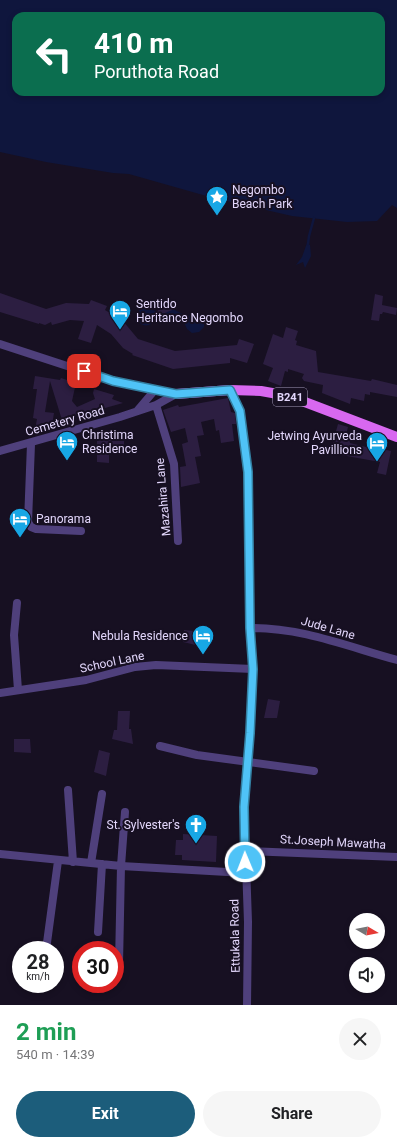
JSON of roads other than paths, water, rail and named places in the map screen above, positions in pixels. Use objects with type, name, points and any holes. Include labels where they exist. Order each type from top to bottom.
[{"type":"main road","name":"B241","points":[[176,394],[230,390],[261,391],[289,396],[397,437]]},
{"type":"street","points":[[0,344],[113,381],[176,394]]},
{"type":"street","points":[[136,412],[154,390]]},
{"type":"street","name":"Ettukala Road","points":[[230,390],[240,411],[248,472],[250,628],[253,669],[244,807],[245,873],[248,922],[247,1005]]},
{"type":"street","name":"Cemetery Road","points":[[0,451],[31,444],[136,412],[156,405],[176,394]]},
{"type":"street","name":"Mazahira Lane","points":[[156,405],[174,464],[178,541]]},
{"type":"street","points":[[31,444],[28,522],[31,527],[36,529],[81,530]]},
{"type":"street","points":[[17,604],[14,635],[18,690]]},
{"type":"street","name":"Jude Lane","points":[[250,628],[292,630],[397,660]]},
{"type":"street","name":"School Lane","points":[[0,692],[86,680],[135,667],[156,665],[253,669]]},
{"type":"street","points":[[160,746],[197,755],[314,771]]},
{"type":"street","points":[[68,790],[73,862]]},
{"type":"street","points":[[92,863],[102,794]]},
{"type":"street","points":[[119,941],[120,866],[125,812]]},
{"type":"street","name":"St.Joseph Mawatha","points":[[245,851],[397,857]]},
{"type":"street","points":[[0,854],[120,866],[245,873]]},
{"type":"street","points":[[47,941],[58,861]]},
{"type":"street","points":[[98,932],[102,864]]},
{"type":"waterway","points":[[308,244],[314,218]]},
{"type":"place","name":"Negombo Beach Park","points":[[217,216]]},
{"type":"place","name":"Sentido Heritance Negombo","points":[[120,330]]},
{"type":"place","name":"Christima Residence","points":[[67,462]]},
{"type":"place","name":"Jetwing Ayurveda Pavillions","points":[[377,462]]},
{"type":"place","name":"Panorama","points":[[20,538]]},
{"type":"place","name":"Nebula Residence","points":[[203,656]]},
{"type":"place","name":"St. Sylvester's","points":[[196,844]]}]
